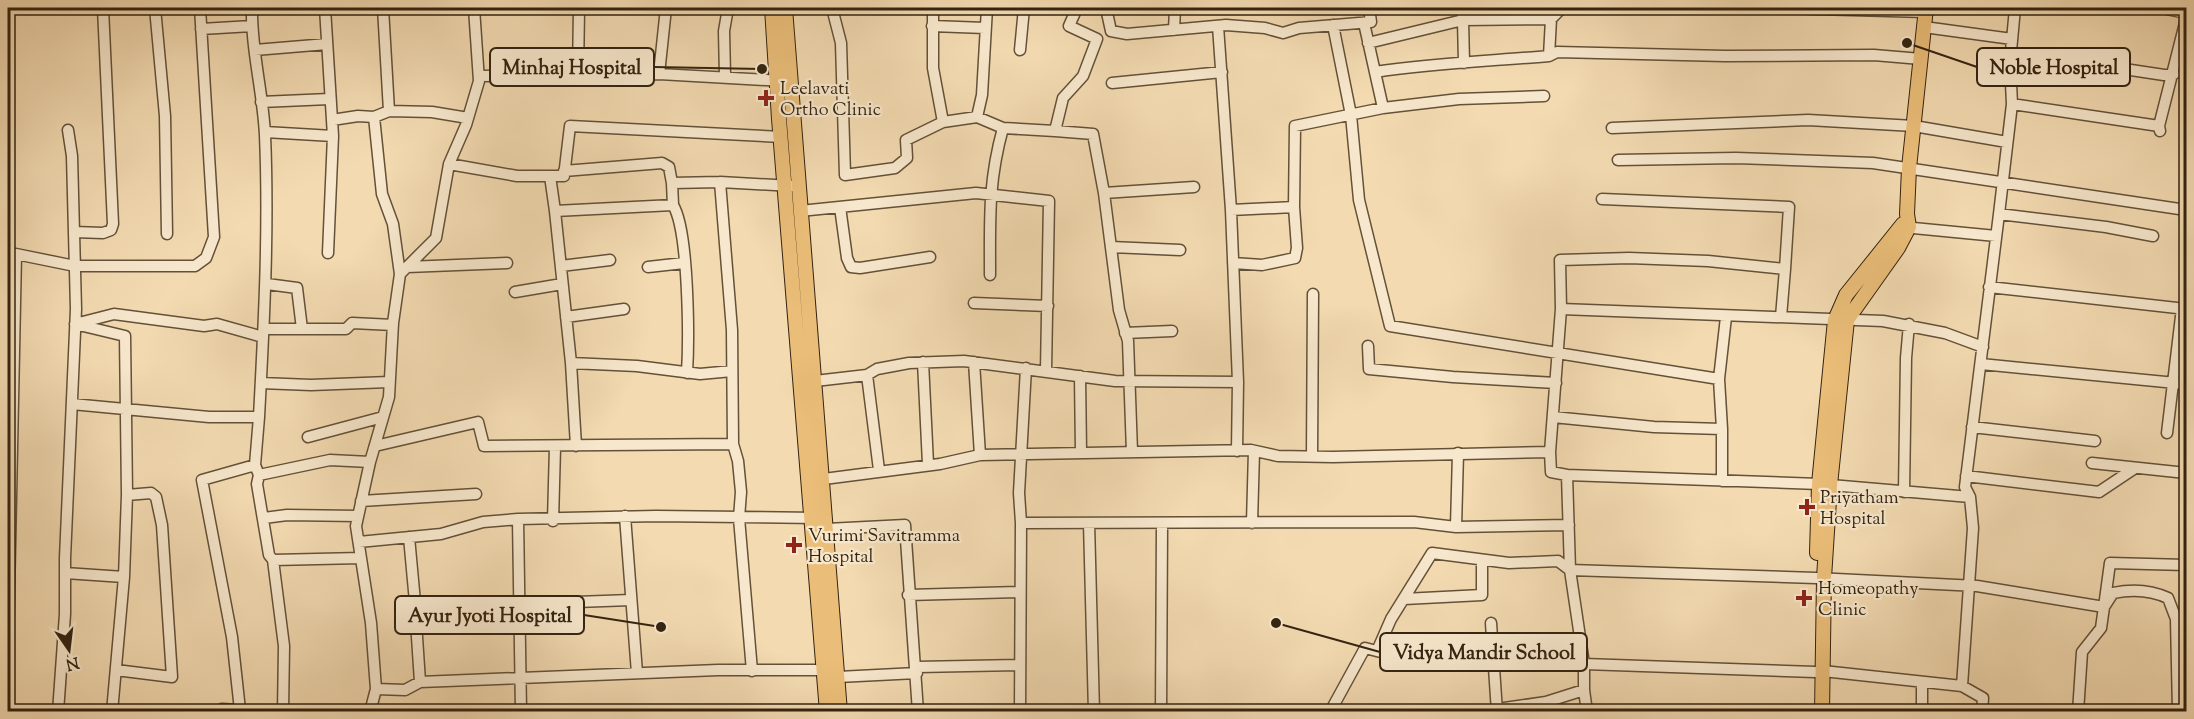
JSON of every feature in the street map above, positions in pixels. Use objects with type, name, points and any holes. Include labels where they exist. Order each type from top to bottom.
[{"type":"main road","points":[[772,8],[782,137],[800,212],[824,480],[840,711]]},
{"type":"main road","points":[[785,8],[810,518],[827,711]]},
{"type":"main road","points":[[1822,711],[1819,672],[1824,485],[1841,320],[1846,295],[1906,223],[1909,168],[1926,10]]},
{"type":"main road","points":[[1814,711],[1819,672]]},
{"type":"street","points":[[74,232],[103,234],[111,230],[113,224],[103,8]]},
{"type":"street","points":[[155,8],[165,116],[167,234]]},
{"type":"street","points":[[8,644],[12,254],[75,266],[195,266],[206,258],[214,237],[200,8]]},
{"type":"street","points":[[252,8],[252,26],[265,132],[267,284],[257,484],[269,555],[273,560],[284,646],[283,711]]},
{"type":"street","points":[[325,8],[333,136],[328,253]]},
{"type":"street","points":[[383,8],[389,111]]},
{"type":"street","points":[[404,271],[436,238],[449,164],[468,118],[479,76],[474,8]]},
{"type":"street","points":[[578,74],[579,8]]},
{"type":"street","points":[[659,74],[666,8]]},
{"type":"street","points":[[725,76],[724,31],[728,8]]},
{"type":"street","points":[[832,8],[841,43],[845,175],[895,168],[907,158],[906,140],[943,122],[977,117],[1003,128],[1093,134],[1104,193],[1119,310],[1125,333],[1130,381],[1132,452]]},
{"type":"street","points":[[933,8],[933,68],[943,122]]},
{"type":"street","points":[[977,117],[982,95],[987,8]]},
{"type":"street","points":[[1020,50],[1023,8]]},
{"type":"street","points":[[1055,131],[1063,98],[1083,76],[1096,39],[1069,26],[1077,8]]},
{"type":"street","points":[[1107,8],[1111,31],[1127,34],[1218,26],[1265,28],[1283,33],[1299,28],[1371,22],[1369,8]]},
{"type":"street","points":[[1174,30],[1175,8]]},
{"type":"street","points":[[1462,8],[1464,63]]},
{"type":"street","points":[[1549,56],[1551,19],[1562,8]]},
{"type":"street","points":[[1774,8],[1926,10]]},
{"type":"street","points":[[1962,686],[1973,528],[1970,497],[1965,488],[2012,104],[2010,62],[2015,8]]},
{"type":"street","points":[[2161,8],[2187,13]]},
{"type":"street","points":[[1368,43],[1463,20],[1551,19]]},
{"type":"street","points":[[2012,104],[2159,128],[2187,19]]},
{"type":"street","points":[[1364,22],[1383,108]]},
{"type":"street","points":[[1333,25],[1351,115],[1359,200],[1390,326],[1558,351],[1719,379]]},
{"type":"street","points":[[201,29],[252,26]]},
{"type":"street","points":[[932,26],[985,28]]},
{"type":"street","points":[[1218,26],[1232,210],[1238,382],[1237,451]]},
{"type":"street","points":[[1924,27],[2012,39]]},
{"type":"street","points":[[255,50],[327,45]]},
{"type":"street","points":[[1375,72],[1433,63],[1464,63],[1549,56],[1557,52],[1725,56],[1874,55],[1921,59]]},
{"type":"street","points":[[2010,62],[2111,67],[2164,75],[2174,74]]},
{"type":"street","points":[[1112,83],[1222,72]]},
{"type":"street","points":[[479,76],[659,74],[790,81]]},
{"type":"street","points":[[1233,263],[1262,265],[1295,258],[1297,248],[1294,207],[1295,126],[1383,108],[1459,99],[1544,96]]},
{"type":"street","points":[[261,102],[329,99]]},
{"type":"street","points":[[332,120],[357,116],[374,117],[389,111],[432,112],[468,118]]},
{"type":"street","points":[[370,711],[376,688],[371,623],[358,542],[358,516],[370,462],[389,397],[393,326],[404,271],[393,224],[382,194],[374,117]]},
{"type":"street","points":[[1612,128],[1808,120],[1914,126],[2007,142]]},
{"type":"street","points":[[449,164],[517,176],[564,176],[570,126],[782,137]]},
{"type":"street","points":[[990,275],[990,193],[993,166],[1003,128]]},
{"type":"street","points":[[58,711],[65,614],[75,324],[74,232],[68,130]]},
{"type":"street","points":[[265,132],[333,136]]},
{"type":"street","points":[[1618,160],[1819,160],[1909,168],[2187,210]]},
{"type":"street","points":[[564,171],[662,164],[669,167],[673,205],[677,212],[684,263],[689,340],[687,373]]},
{"type":"street","points":[[550,176],[571,363],[576,446]]},
{"type":"street","points":[[720,182],[732,330],[733,444],[738,460],[741,492],[739,518],[752,671]]},
{"type":"street","points":[[672,183],[720,182],[792,186]]},
{"type":"street","points":[[1104,193],[1194,187]]},
{"type":"street","points":[[800,212],[990,193],[1049,201],[1046,370]]},
{"type":"street","points":[[1602,199],[1789,207],[1781,317]]},
{"type":"street","points":[[555,211],[673,205]]},
{"type":"street","points":[[840,207],[847,258],[851,267],[860,268],[930,257]]},
{"type":"street","points":[[1232,210],[1294,207]]},
{"type":"street","points":[[1999,214],[2106,227],[2153,236]]},
{"type":"street","points":[[1906,223],[1996,236]]},
{"type":"street","points":[[1111,247],[1180,250]]},
{"type":"street","points":[[1785,269],[1708,261],[1629,258],[1560,260],[1562,309],[1550,452],[1551,472],[1567,475],[1824,485],[1970,497]]},
{"type":"street","points":[[561,267],[610,260]]},
{"type":"street","points":[[404,271],[507,263]]},
{"type":"street","points":[[648,267],[684,263]]},
{"type":"street","points":[[267,284],[297,288],[302,329]]},
{"type":"street","points":[[515,292],[562,284]]},
{"type":"street","points":[[1989,287],[2184,309],[2167,434]]},
{"type":"street","points":[[1312,456],[1313,294]]},
{"type":"street","points":[[974,303],[1048,306]]},
{"type":"street","points":[[566,317],[624,309]]},
{"type":"street","points":[[1562,309],[1909,324],[1983,347]]},
{"type":"street","points":[[75,324],[114,314],[204,326],[217,324],[264,333],[302,329],[346,329],[352,323],[393,326]]},
{"type":"street","points":[[1722,481],[1719,379],[1726,316]]},
{"type":"street","points":[[75,324],[125,336],[127,495],[124,577],[112,711]]},
{"type":"street","points":[[1904,492],[1906,358],[1909,324]]},
{"type":"street","points":[[1125,333],[1172,331]]},
{"type":"street","points":[[1368,346],[1369,369],[1556,383]]},
{"type":"street","points":[[815,381],[867,375],[877,369],[923,362],[974,362],[1130,381],[1238,382]]},
{"type":"street","points":[[923,362],[928,464]]},
{"type":"street","points":[[974,362],[980,455]]},
{"type":"street","points":[[571,363],[637,366],[687,373],[732,371]]},
{"type":"street","points":[[1981,364],[2187,384]]},
{"type":"street","points":[[1020,711],[1022,523],[1019,493],[1026,368]]},
{"type":"street","points":[[867,375],[879,470]]},
{"type":"street","points":[[1080,376],[1081,453]]},
{"type":"street","points":[[261,383],[311,385],[389,382]]},
{"type":"street","points":[[72,404],[209,417],[259,417]]},
{"type":"street","points":[[308,437],[383,417]]},
{"type":"street","points":[[1553,417],[1654,428],[1722,429]]},
{"type":"street","points":[[375,446],[478,422],[484,446],[733,444]]},
{"type":"street","points":[[1972,427],[2095,441]]},
{"type":"street","points":[[553,520],[555,447]]},
{"type":"street","points":[[808,481],[980,455],[1021,452],[1254,451],[1278,456],[1550,452]]},
{"type":"street","points":[[1252,523],[1254,451]]},
{"type":"street","points":[[1456,527],[1458,453]]},
{"type":"street","points":[[240,710],[232,637],[202,480],[330,460],[370,462]]},
{"type":"street","points":[[2092,464],[2187,473]]},
{"type":"street","points":[[1966,476],[2099,492],[2135,468]]},
{"type":"street","points":[[1567,475],[1570,570],[1584,664],[1587,711]]},
{"type":"street","points":[[116,670],[172,677],[162,525],[156,497],[151,493],[127,495]]},
{"type":"street","points":[[361,501],[476,494]]},
{"type":"street","points":[[264,518],[287,515],[358,516]]},
{"type":"street","points":[[625,516],[637,673]]},
{"type":"street","points":[[358,542],[441,534],[483,522],[518,519],[553,520],[625,516],[810,518],[827,523],[905,525],[908,595],[917,670],[918,711]]},
{"type":"street","points":[[518,519],[521,711]]},
{"type":"street","points":[[1022,523],[1414,522],[1456,527],[1569,525]]},
{"type":"street","points":[[1089,523],[1094,711]]},
{"type":"street","points":[[1161,711],[1162,524]]},
{"type":"street","points":[[409,537],[415,602],[418,608],[416,622],[420,682]]},
{"type":"street","points":[[1377,651],[1404,599],[1432,553],[1509,563],[1558,561],[1570,570],[1820,578],[1969,586],[2104,607]]},
{"type":"street","points":[[273,560],[361,558]]},
{"type":"street","points":[[1404,599],[1482,595],[1482,560]]},
{"type":"street","points":[[2078,711],[2082,652],[2101,628],[2110,563],[2187,565]]},
{"type":"street","points":[[65,573],[103,578],[124,577]]},
{"type":"street","points":[[2104,607],[2113,593],[2126,591],[2156,592],[2168,598],[2176,619],[2178,711]]},
{"type":"street","points":[[908,595],[1020,592]]},
{"type":"street","points":[[418,608],[632,600]]},
{"type":"street","points":[[1491,623],[1496,711]]},
{"type":"street","points":[[1330,711],[1365,648],[1404,658],[1581,641]]},
{"type":"street","points":[[1584,664],[1819,672],[1962,686],[1983,698],[1982,711]]},
{"type":"street","points":[[838,677],[1019,665]]},
{"type":"street","points":[[376,688],[405,690],[420,682],[637,673],[824,670]]},
{"type":"street","points":[[1922,682],[1922,711]]},
{"type":"street","points":[[1477,711],[1496,711],[1546,702],[1584,690]]},
{"type":"street","points":[[218,711],[222,709],[273,711]]},
{"type":"place","name":"Noble Hospital","points":[[1907,43]]},
{"type":"place","name":"Minhaj Hospital","points":[[762,69]]},
{"type":"place","name":"Leelavati Ortho Clinic","points":[[766,98]]},
{"type":"place","name":"Priyatham Hospital","points":[[1807,507]]},
{"type":"place","name":"Vurimi Savitramma Hospital","points":[[794,545]]},
{"type":"place","name":"Homeopathy Clinic","points":[[1804,598]]},
{"type":"place","name":"Vidya Mandir School","points":[[1276,623]]},
{"type":"place","name":"Ayur Jyoti Hospital","points":[[661,627]]}]
